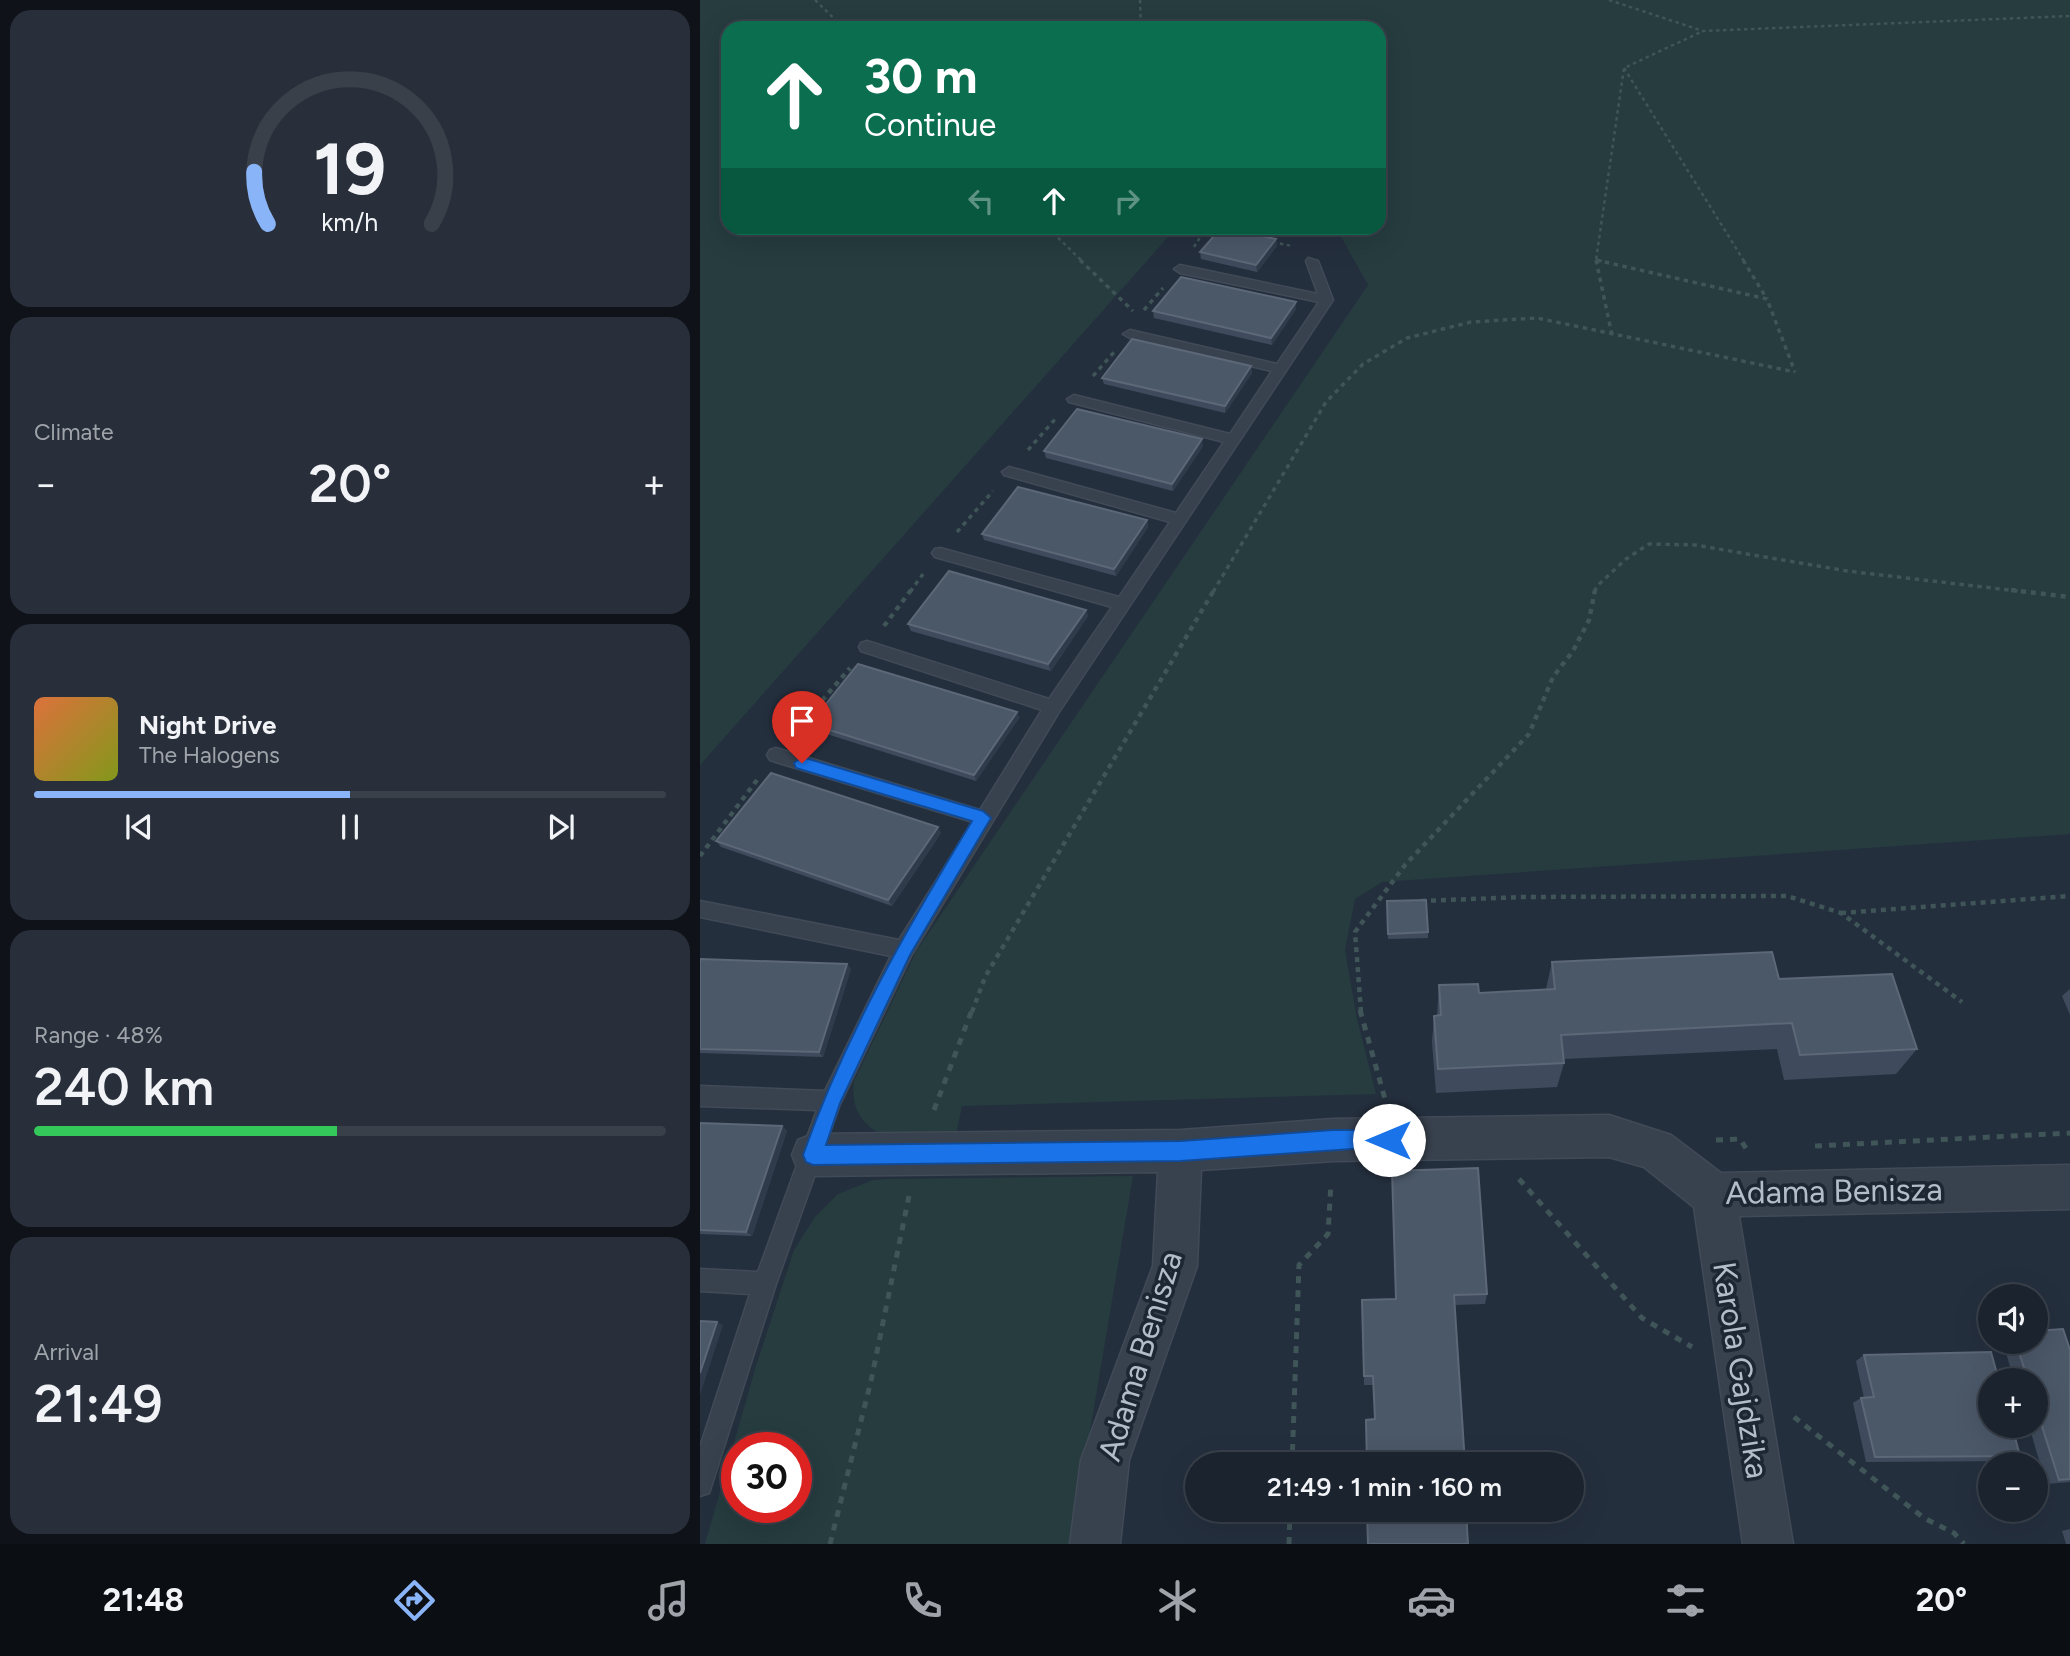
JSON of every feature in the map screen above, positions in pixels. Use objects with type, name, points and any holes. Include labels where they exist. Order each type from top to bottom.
[{"type":"street","name":"Adama Benisza","points":[[1095,1544],[1105,1460],[1175,1266],[1181,1151],[1333,1140],[1609,1136],[1656,1150],[1714,1195],[2070,1187]]},
{"type":"street","points":[[813,1155],[917,1156],[1181,1151]]},
{"type":"street","name":"Karola Gajdzika","points":[[1714,1195],[1768,1544]]},
{"type":"lane","points":[[1312,261],[1327,300]]},
{"type":"lane","points":[[1180,269],[1327,300]]},
{"type":"lane","points":[[700,1484],[765,1284],[831,1101],[904,950],[1053,707],[1327,300]]},
{"type":"lane","points":[[1130,334],[1281,369]]},
{"type":"lane","points":[[1074,399],[1231,439]]},
{"type":"lane","points":[[1009,472],[1178,519]]},
{"type":"lane","points":[[940,553],[1122,604]]},
{"type":"lane","points":[[867,648],[1053,707]]},
{"type":"lane","points":[[776,755],[983,818]]},
{"type":"lane","points":[[700,909],[904,950]]},
{"type":"lane","points":[[700,1096],[831,1101]]},
{"type":"lane","points":[[700,1280],[765,1284]]},
{"type":"path","points":[[816,0],[837,21]]},
{"type":"path","points":[[1140,0],[1141,21]]},
{"type":"path","points":[[1609,0],[1703,31],[2070,16]]},
{"type":"path","points":[[1624,68],[1703,31]]},
{"type":"path","points":[[1612,335],[1596,260],[1624,68]]},
{"type":"path","points":[[830,1544],[871,1381],[917,1156],[985,977],[1326,402],[1369,360],[1427,331],[1503,318],[1537,318],[1795,372],[1767,299],[1624,68]]},
{"type":"path","points":[[1055,235],[1138,316]]},
{"type":"path","points":[[1272,242],[1298,247],[1312,261]]},
{"type":"path","points":[[1596,260],[1767,299]]},
{"type":"path","points":[[1386,1104],[1359,1005],[1355,932],[1405,865],[1529,734],[1553,677],[1573,651],[1589,620],[1596,587],[1626,559],[1649,544],[1695,545],[1847,571],[2070,597]]},
{"type":"path","points":[[1416,901],[1522,897],[1787,896],[1841,913],[1962,1002]]},
{"type":"path","points":[[1841,913],[2070,897]]},
{"type":"path","points":[[1379,901],[1390,902]]},
{"type":"path","points":[[1292,1452],[1299,1265],[1328,1234],[1333,1140]]},
{"type":"path","points":[[1289,1544],[1290,1522]]},
{"type":"green space","points":[[700,0],[2070,0],[2070,834],[1382,882],[1355,899],[1345,950],[1357,1019],[1376,1094],[962,1106],[956,1135],[883,1135],[863,1120],[854,1099],[854,1081],[917,950],[1368,285],[1340,235],[1386,235],[1386,21],[721,21],[721,235],[1170,235],[700,765]]},
{"type":"green space","points":[[1133,1176],[1071,1544],[705,1544],[721,1488],[721,1523],[812,1523],[812,1432],[737,1432],[794,1250],[815,1217],[838,1194],[873,1180]]},
{"type":"building","points":[[1215,235],[1257,235],[1276,239],[1256,265],[1200,252]]},
{"type":"building","points":[[1181,277],[1296,302],[1271,338],[1153,311]]},
{"type":"building","points":[[1132,339],[1251,366],[1225,406],[1102,378]]},
{"type":"building","points":[[1077,409],[1202,439],[1172,484],[1044,451]]},
{"type":"building","points":[[1018,487],[1147,520],[1114,569],[982,534]]},
{"type":"building","points":[[949,571],[1086,610],[1048,664],[908,624]]},
{"type":"building","points":[[858,664],[1017,712],[974,775],[810,724]]},
{"type":"building","points":[[771,773],[938,827],[888,900],[716,841]]},
{"type":"building","points":[[1426,900],[1428,932],[1388,934],[1387,901]]},
{"type":"building","points":[[1772,952],[1779,979],[1892,974],[1917,1049],[1800,1055],[1792,1023],[1561,1035],[1564,1063],[1438,1069],[1434,1016],[1441,1015],[1439,985],[1478,984],[1479,993],[1555,989],[1552,962]]},
{"type":"building","points":[[700,959],[847,964],[819,1052],[700,1049]]},
{"type":"building","points":[[700,1123],[782,1126],[746,1232],[700,1230]]},
{"type":"building","points":[[1478,1168],[1487,1294],[1454,1295],[1464,1452],[1367,1452],[1366,1420],[1375,1419],[1373,1376],[1364,1376],[1362,1300],[1396,1299],[1392,1171]]},
{"type":"building","points":[[700,1321],[717,1322],[700,1373]]},
{"type":"building","points":[[2063,1329],[2070,1350],[2070,1479],[2059,1480],[2046,1438],[2048,1438],[2048,1368],[2024,1368],[2020,1354],[2048,1354],[2048,1330]]},
{"type":"building","points":[[1992,1354],[1995,1368],[1978,1368],[1978,1438],[2015,1438],[2019,1452],[1978,1452],[1978,1456],[1875,1457],[1861,1398],[1874,1397],[1864,1355]]},
{"type":"building","points":[[1367,1522],[1467,1522],[1468,1544],[1368,1544]]},
{"type":"route","points":[[802,763],[983,818],[904,950],[831,1101],[813,1155],[917,1156],[1181,1151],[1333,1140],[1389,1140]]}]
